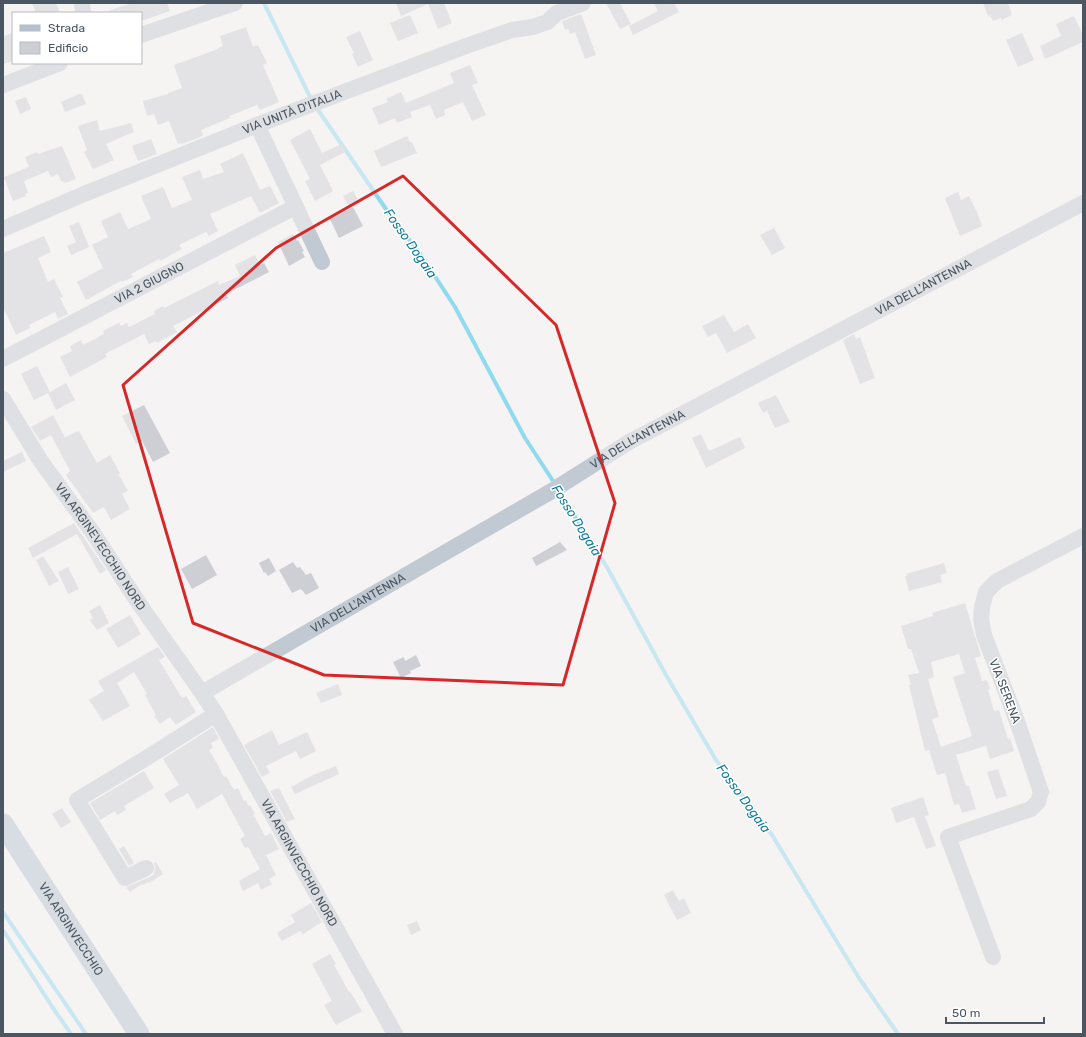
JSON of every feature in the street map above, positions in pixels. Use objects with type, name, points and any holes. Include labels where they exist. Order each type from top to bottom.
[{"type":"main road","name":"VIA ARGINVECCHIO","points":[[3,824],[139,1034]]},
{"type":"street","points":[[142,35],[235,3]]},
{"type":"street","name":"VIA UNITÀ D'ITALIA","points":[[3,229],[84,194],[257,125],[466,46],[512,30],[532,27],[547,22],[557,13],[583,3]]},
{"type":"street","points":[[3,85],[57,64]]},
{"type":"street","points":[[257,125],[322,262]]},
{"type":"street","name":"VIA DELL'ANTENNA","points":[[202,693],[550,492],[629,442],[1083,204]]},
{"type":"street","name":"VIA 2 GIUGNO","points":[[3,359],[295,206]]},
{"type":"street","name":"VIA ARGINEVECCHIO NORD","points":[[3,399],[40,460],[91,530],[140,605],[202,693]]},
{"type":"street","name":"VIA SERENA","points":[[993,957],[948,837],[1030,809],[1038,802],[1041,792],[1018,724],[984,635],[981,619],[982,607],[986,592],[997,581],[1083,536]]},
{"type":"street","name":"VIA ARGINVECCHIO NORD","points":[[202,693],[216,714],[395,1034]]},
{"type":"street","points":[[146,868],[125,878],[77,800],[216,714]]},
{"type":"highlighted area","points":[[403,176],[556,325],[615,503],[563,685],[324,675],[193,623],[123,385],[276,248]]},
{"type":"building","points":[[32,3],[56,3],[60,12],[36,12]]},
{"type":"building","points":[[132,3],[167,3],[170,11],[142,21],[142,12],[108,11]]},
{"type":"building","points":[[396,3],[444,3],[452,23],[438,29],[428,4],[401,16]]},
{"type":"building","points":[[606,3],[620,3],[631,24],[620,29]]},
{"type":"building","points":[[654,3],[674,3],[679,12],[633,35],[629,26],[658,11]]},
{"type":"building","points":[[983,3],[1008,3],[1012,15],[1001,20],[1001,18],[993,21],[990,15],[988,16]]},
{"type":"building","points":[[581,14],[596,55],[585,59],[575,32],[570,34],[568,29],[565,30],[562,21]]},
{"type":"building","points":[[410,15],[418,33],[398,41],[390,23]]},
{"type":"building","points":[[1074,16],[1083,35],[1083,42],[1045,59],[1040,46],[1061,36],[1056,24]]},
{"type":"building","points":[[246,27],[253,47],[258,45],[267,63],[263,65],[279,102],[260,110],[257,105],[229,116],[230,118],[201,130],[203,135],[200,137],[182,144],[178,144],[169,121],[158,125],[154,114],[147,116],[143,101],[168,94],[182,88],[174,65],[218,49],[223,46],[220,36]]},
{"type":"building","points":[[360,31],[373,60],[358,67],[352,54],[354,53],[346,37]]},
{"type":"building","points":[[12,33],[12,61],[3,64],[3,36]]},
{"type":"building","points":[[1022,33],[1034,60],[1018,67],[1006,40]]},
{"type":"building","points":[[470,65],[478,83],[472,85],[486,115],[472,121],[463,102],[444,110],[445,115],[436,119],[430,105],[410,112],[412,117],[397,123],[395,118],[379,125],[372,108],[388,102],[386,99],[401,92],[406,103],[454,83],[450,73]]},
{"type":"building","points":[[82,94],[86,104],[65,112],[61,102]]},
{"type":"building","points":[[26,97],[31,109],[20,114],[15,101]]},
{"type":"building","points":[[97,120],[100,131],[131,123],[134,132],[106,144],[114,160],[93,169],[84,152],[87,150],[78,126]]},
{"type":"building","points":[[310,129],[322,153],[342,144],[345,152],[320,165],[333,191],[315,201],[305,181],[310,179],[290,140]]},
{"type":"building","points":[[407,136],[410,142],[412,142],[417,153],[381,167],[374,151]]},
{"type":"building","points":[[151,139],[157,154],[138,161],[132,146]]},
{"type":"building","points":[[62,146],[76,179],[65,183],[64,181],[62,182],[58,174],[51,177],[48,171],[24,181],[28,193],[25,194],[26,196],[13,201],[4,177],[29,167],[25,157],[37,152],[38,154]]},
{"type":"building","points":[[243,153],[260,190],[270,186],[279,203],[260,213],[251,196],[210,214],[218,231],[209,236],[206,232],[179,245],[182,249],[160,261],[159,259],[131,274],[133,277],[122,282],[121,281],[86,300],[77,282],[103,268],[92,245],[108,237],[101,221],[120,212],[128,229],[151,219],[141,196],[163,187],[172,208],[192,200],[182,177],[200,170],[203,179],[224,172],[220,164]]},
{"type":"building","points":[[353,191],[359,202],[349,207],[343,196]]},
{"type":"building","points":[[958,192],[961,200],[969,196],[982,226],[960,236],[945,198]]},
{"type":"building","points":[[353,207],[363,226],[339,238],[330,219]]},
{"type":"building","points":[[79,222],[89,247],[71,255],[67,246],[76,242],[69,226]]},
{"type":"building","points":[[774,228],[785,248],[772,255],[760,235]]},
{"type":"building","points":[[293,234],[304,251],[302,252],[305,257],[289,266],[278,242]]},
{"type":"building","points":[[44,236],[51,252],[38,258],[48,282],[54,279],[63,297],[60,298],[68,314],[58,319],[55,312],[29,325],[30,328],[16,335],[3,307],[3,253]]},
{"type":"building","points":[[255,255],[260,265],[264,263],[269,272],[226,294],[228,298],[173,326],[177,332],[157,343],[156,341],[149,344],[144,334],[105,354],[107,357],[70,377],[60,357],[72,351],[70,346],[81,340],[83,345],[104,334],[103,331],[119,323],[121,326],[127,323],[129,327],[155,314],[154,311],[163,306],[164,308],[218,281],[219,285],[240,276],[235,265]]},
{"type":"building","points":[[724,315],[734,332],[748,324],[756,338],[727,353],[716,333],[708,337],[702,326]]},
{"type":"building","points":[[854,334],[856,339],[860,337],[875,378],[860,384],[843,340]]},
{"type":"building","points":[[37,366],[50,392],[66,383],[75,400],[56,410],[48,393],[34,400],[21,374]]},
{"type":"building","points":[[776,395],[790,422],[775,428],[767,411],[763,413],[758,403]]},
{"type":"building","points":[[144,405],[170,453],[153,462],[142,441],[136,444],[122,416]]},
{"type":"building","points":[[53,415],[65,437],[79,431],[97,463],[110,455],[128,491],[122,494],[130,509],[111,520],[104,507],[93,513],[66,475],[70,471],[51,435],[40,441],[31,427]]},
{"type":"building","points":[[701,434],[709,451],[740,437],[745,448],[706,468],[692,438]]},
{"type":"building","points":[[22,452],[26,461],[3,472],[3,461]]},
{"type":"building","points":[[74,523],[106,570],[100,574],[77,534],[33,558],[28,548]]},
{"type":"building","points":[[560,542],[567,550],[536,566],[532,558]]},
{"type":"building","points":[[206,555],[217,575],[192,589],[181,569]]},
{"type":"building","points":[[43,556],[59,581],[49,586],[36,560]]},
{"type":"building","points":[[269,558],[276,571],[268,576],[265,572],[264,573],[259,563]]},
{"type":"building","points":[[293,562],[297,568],[300,567],[306,575],[311,573],[319,588],[306,595],[301,589],[292,593],[279,570]]},
{"type":"building","points":[[944,563],[947,573],[940,575],[942,582],[909,591],[905,576],[907,576],[906,574]]},
{"type":"building","points":[[68,567],[79,589],[68,594],[58,572]]},
{"type":"building","points":[[965,603],[981,656],[975,658],[982,681],[987,680],[990,689],[988,690],[994,711],[999,710],[1008,739],[1010,738],[1014,751],[990,759],[986,746],[956,755],[966,786],[969,786],[976,809],[962,813],[959,804],[954,805],[945,773],[937,775],[929,750],[925,751],[909,685],[911,685],[908,675],[919,673],[911,649],[908,649],[901,626],[933,616],[932,613]],"holes":[[[959,654],[965,673],[953,677],[972,736],[941,747],[932,719],[939,717],[928,679],[934,677],[931,662]]]},
{"type":"building","points":[[100,605],[109,623],[97,630],[90,620],[93,618],[89,611]]},
{"type":"building","points":[[130,615],[141,634],[118,648],[106,629]]},
{"type":"building","points":[[158,647],[165,657],[159,660],[182,698],[186,696],[196,712],[176,725],[170,717],[160,724],[154,716],[156,715],[145,695],[147,694],[134,672],[117,683],[130,706],[103,721],[89,700],[104,691],[98,681]]},
{"type":"building","points":[[416,655],[421,666],[410,671],[411,673],[401,678],[393,662],[404,657],[405,661]]},
{"type":"building","points":[[338,684],[342,695],[321,703],[316,693]]},
{"type":"building","points":[[213,727],[219,739],[211,743],[213,748],[209,750],[224,777],[226,776],[234,790],[238,788],[244,801],[246,800],[248,806],[250,805],[255,814],[253,814],[265,836],[271,833],[279,849],[266,855],[276,875],[269,879],[272,884],[261,890],[258,883],[243,891],[239,881],[260,869],[248,847],[245,848],[240,839],[245,836],[222,794],[197,809],[188,793],[170,803],[164,794],[179,785],[163,759]]},
{"type":"building","points":[[272,730],[279,745],[307,732],[316,751],[300,759],[296,751],[266,766],[270,773],[262,777],[244,745]]},
{"type":"building","points":[[336,766],[339,774],[295,794],[291,787],[313,775]]},
{"type":"building","points":[[998,769],[1007,796],[996,799],[987,772]]},
{"type":"building","points":[[144,771],[154,788],[124,806],[126,810],[117,815],[115,811],[100,820],[90,803]]},
{"type":"building","points":[[279,788],[295,819],[287,822],[270,791]]},
{"type":"building","points":[[923,797],[929,815],[925,816],[936,846],[926,849],[914,817],[896,823],[891,808]]},
{"type":"building","points":[[62,808],[71,822],[61,828],[52,814]]},
{"type":"building","points":[[124,846],[134,863],[129,866],[119,849]]},
{"type":"building","points":[[156,862],[163,874],[149,883],[142,884],[130,892],[126,887],[154,874],[154,863]]},
{"type":"building","points":[[673,890],[679,901],[684,898],[691,913],[677,920],[664,895]]},
{"type":"building","points":[[311,903],[322,922],[303,934],[300,931],[282,941],[277,933],[295,922],[291,915]]},
{"type":"building","points":[[417,921],[421,930],[411,935],[407,925]]},
{"type":"building","points":[[330,954],[336,964],[334,965],[349,992],[350,991],[362,1011],[336,1025],[324,1005],[332,1001],[312,964]]},
{"type":"waterway","name":"Fosso Dogaia","points":[[264,3],[312,101]]},
{"type":"waterway","name":"Fosso Dogaia","points":[[316,107],[390,215],[421,255],[455,307],[525,438],[555,484]]},
{"type":"waterway","name":"Fosso Dogaia","points":[[558,490],[608,569],[666,675],[716,760],[772,835],[859,978],[898,1034]]},
{"type":"waterway","points":[[3,912],[86,1034]]},
{"type":"waterway","points":[[3,930],[71,1034]]}]
